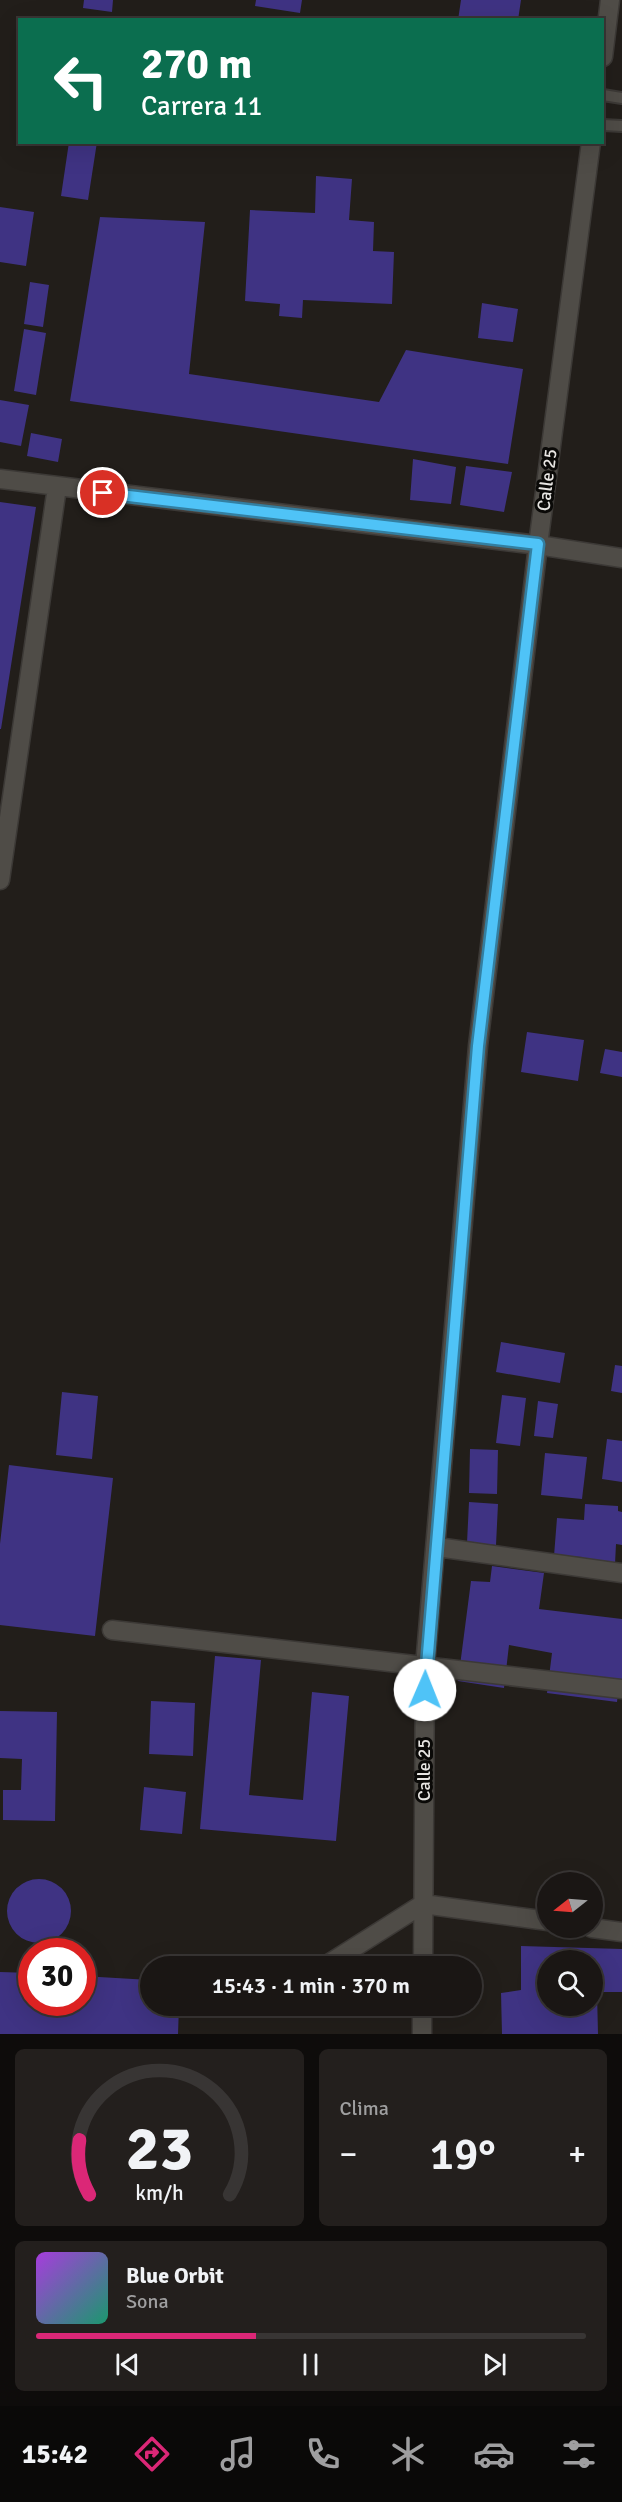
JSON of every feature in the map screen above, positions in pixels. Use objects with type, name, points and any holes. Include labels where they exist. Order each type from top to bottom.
[{"type":"street","points":[[604,49],[610,0]]},
{"type":"street","name":"Calle 25","points":[[423,1956],[425,1666],[437,1547],[478,1046],[538,544],[591,144]]},
{"type":"street","points":[[0,479],[57,488],[538,544],[622,558]]},
{"type":"street","points":[[1,868],[57,488]]},
{"type":"street","points":[[437,1547],[622,1574]]},
{"type":"street","points":[[112,1630],[622,1689]]},
{"type":"street","points":[[341,1956],[423,1904],[537,1920]]},
{"type":"street","points":[[603,1929],[622,1932]]},
{"type":"street","points":[[422,2016],[422,2034]]},
{"type":"lane","points":[[604,95],[622,98]]},
{"type":"lane","points":[[604,125],[622,126]]},
{"type":"building","points":[[84,0],[113,0],[112,12],[83,8]]},
{"type":"building","points":[[256,0],[302,0],[300,13],[255,6]]},
{"type":"building","points":[[461,0],[521,0],[518,18],[458,18]]},
{"type":"building","points":[[69,144],[97,144],[88,200],[61,196]]},
{"type":"building","points":[[316,176],[352,179],[349,220],[374,222],[373,251],[394,252],[392,304],[303,300],[302,318],[279,316],[280,304],[245,301],[250,210],[315,213]]},
{"type":"building","points":[[0,207],[34,212],[26,266],[0,262]]},
{"type":"building","points":[[100,217],[205,222],[189,374],[379,402],[406,350],[523,369],[508,464],[70,401]]},
{"type":"building","points":[[30,282],[49,285],[43,327],[24,324]]},
{"type":"building","points":[[482,303],[518,309],[513,342],[478,338]]},
{"type":"building","points":[[24,329],[46,333],[36,395],[14,391]]},
{"type":"building","points":[[0,400],[29,405],[21,446],[0,442]]},
{"type":"building","points":[[31,433],[62,439],[58,462],[27,456]]},
{"type":"building","points":[[413,459],[456,467],[451,504],[410,500]]},
{"type":"building","points":[[466,466],[512,472],[504,512],[460,505]]},
{"type":"building","points":[[0,502],[36,507],[1,729],[0,729]]},
{"type":"building","points":[[527,1032],[584,1040],[578,1081],[521,1072]]},
{"type":"building","points":[[605,1049],[622,1052],[622,1077],[600,1073]]},
{"type":"building","points":[[501,1342],[565,1353],[560,1383],[496,1372]]},
{"type":"building","points":[[615,1365],[622,1366],[622,1393],[611,1391]]},
{"type":"building","points":[[62,1392],[98,1396],[92,1459],[56,1455]]},
{"type":"building","points":[[502,1395],[526,1398],[520,1446],[496,1443]]},
{"type":"building","points":[[538,1401],[558,1404],[553,1438],[534,1436]]},
{"type":"building","points":[[607,1439],[622,1441],[622,1482],[602,1479]]},
{"type":"building","points":[[470,1449],[498,1450],[497,1494],[469,1493]]},
{"type":"building","points":[[545,1453],[587,1457],[582,1499],[541,1495]]},
{"type":"building","points":[[9,1465],[113,1478],[95,1636],[0,1625],[0,1544]]},
{"type":"building","points":[[469,1502],[498,1504],[496,1545],[467,1543]]},
{"type":"building","points":[[585,1504],[618,1506],[618,1511],[622,1512],[622,1545],[616,1544],[615,1564],[582,1562],[582,1557],[554,1556],[557,1518],[584,1520]]},
{"type":"building","points":[[492,1566],[544,1573],[539,1609],[622,1619],[622,1683],[619,1683],[617,1702],[547,1693],[552,1653],[509,1645],[504,1688],[458,1681],[471,1581],[490,1582]]},
{"type":"building","points":[[215,1656],[261,1660],[249,1795],[303,1800],[312,1692],[349,1696],[336,1841],[200,1829]]},
{"type":"building","points":[[151,1701],[195,1703],[193,1756],[149,1754]]},
{"type":"building","points":[[0,1711],[57,1712],[55,1821],[3,1820],[3,1790],[21,1790],[22,1759],[0,1758]]},
{"type":"building","points":[[144,1787],[186,1792],[182,1834],[140,1830]]},
{"type":"building","points":[[33,1879],[45,1879],[57,1884],[66,1893],[71,1905],[69,1923],[57,1938],[21,1938],[12,1929],[7,1917],[7,1905],[12,1893],[21,1884]]},
{"type":"building","points":[[521,1946],[622,1949],[622,1992],[603,1992],[603,1950],[537,1950],[537,2016],[598,2016],[598,2034],[502,2034],[501,1993],[521,1990]]},
{"type":"building","points":[[0,1972],[18,1973],[18,2016],[96,2016],[96,1977],[140,1979],[140,2016],[179,2016],[178,2034],[0,2034]]},
{"type":"route","points":[[103,493],[538,544],[478,1046],[437,1547],[425,1666],[425,1690]]}]
